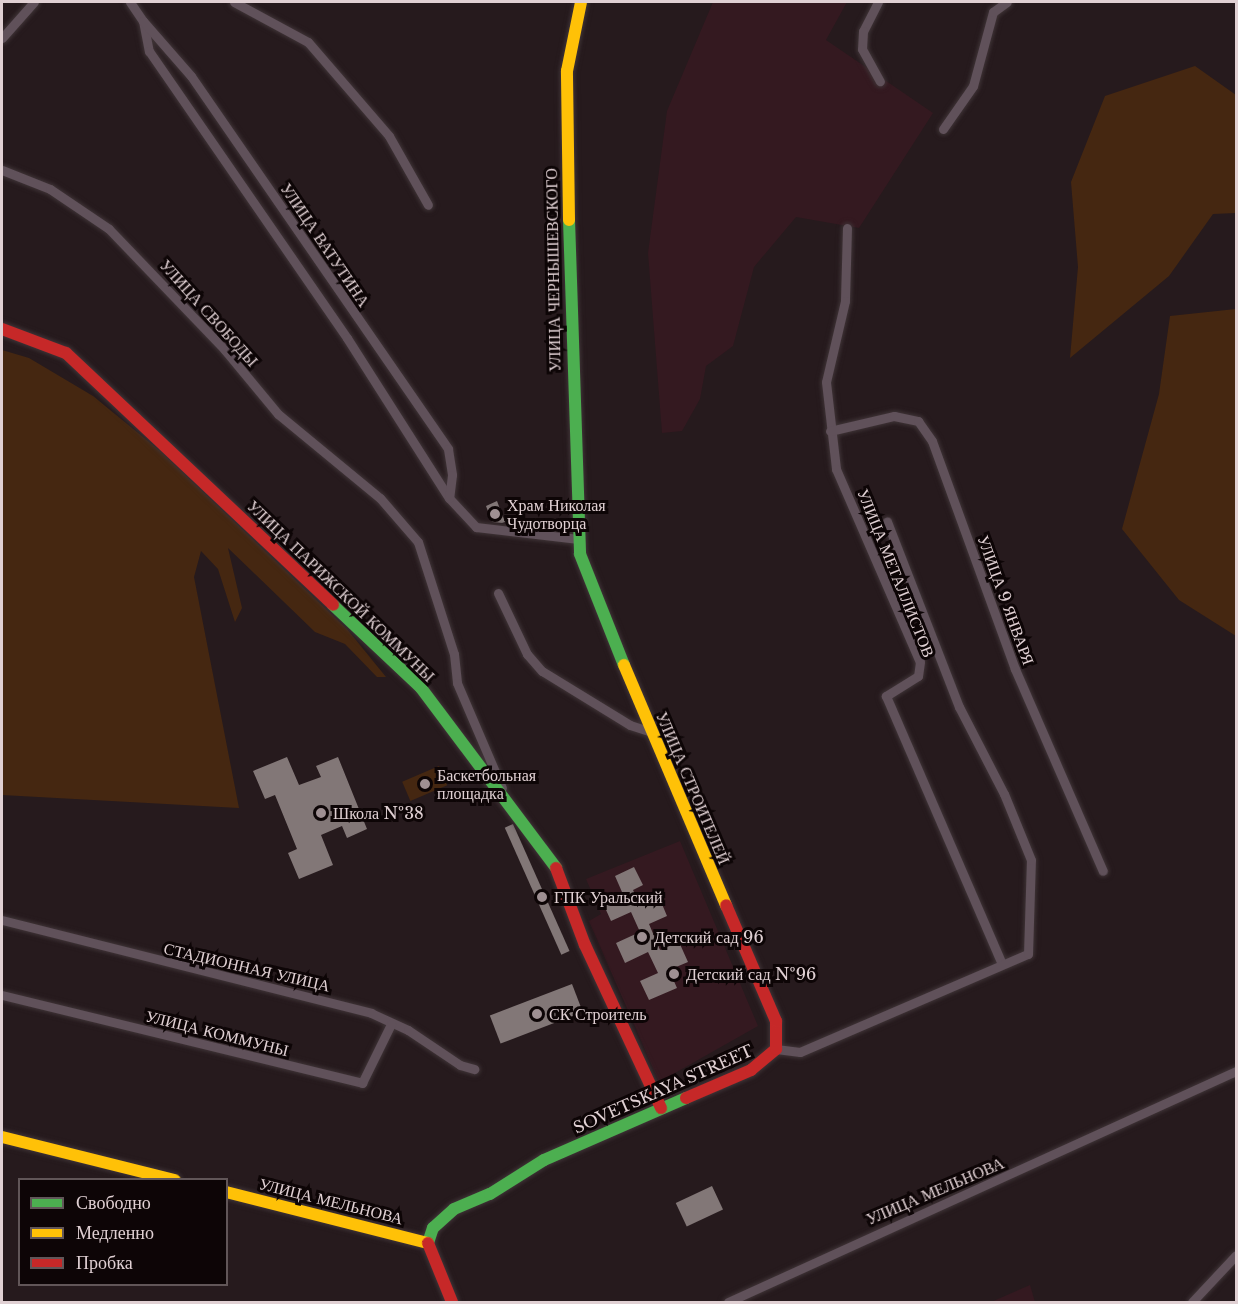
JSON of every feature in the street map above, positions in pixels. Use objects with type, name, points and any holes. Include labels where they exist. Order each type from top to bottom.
[{"type":"main road","name":"УЛИЦА ЧЕРНЫШЕВСКОГО","points":[[578,539],[567,71],[580,2]]},
{"type":"main road","name":"УЛИЦА ПАРИЖСКОЙ КОММУНЫ","points":[[2,329],[26,333],[66,353],[421,688],[512,810],[552,857],[585,945],[661,1108]]},
{"type":"main road","name":"УЛИЦА СТРОИТЕЛЕЙ","points":[[578,539],[651,732],[776,1021],[776,1049]]},
{"type":"main road","name":"SOVETSKAYA STREET","points":[[428,1243],[433,1228],[453,1209],[490,1194],[544,1160],[751,1070],[776,1049]]},
{"type":"main road","points":[[2,1137],[171,1178]]},
{"type":"main road","name":"УЛИЦА МЕЛЬНОВА","points":[[228,1193],[428,1243]]},
{"type":"main road","points":[[428,1243],[452,1302]]},
{"type":"street","points":[[2,38],[34,2]]},
{"type":"street","name":"УЛИЦА ВАТУТИНА","points":[[130,2],[143,21],[198,86],[448,449],[452,475],[449,498]]},
{"type":"street","points":[[234,2],[308,42],[389,136],[428,205]]},
{"type":"street","points":[[878,2],[863,31],[862,49],[880,81]]},
{"type":"street","points":[[943,129],[973,86],[993,12],[1007,2]]},
{"type":"street","name":"УЛИЦА ВАТУТИНА","points":[[143,21],[149,51],[347,338],[449,498],[476,527],[578,539]]},
{"type":"street","name":"УЛИЦА СВОБОДЫ","points":[[2,170],[50,189],[109,229],[225,350],[278,414],[380,498],[418,542],[454,654],[457,683],[512,810]]},
{"type":"street","name":"УЛИЦА МЕТАЛЛИСТОВ","points":[[847,228],[845,301],[826,382],[836,469],[920,662],[918,676],[886,696],[1002,964]]},
{"type":"street","name":"УЛИЦА 9 ЯНВАРЯ","points":[[830,431],[894,416],[918,421],[932,441],[1015,669],[1103,871]]},
{"type":"street","name":"УЛИЦА МЕТАЛЛИСТОВ","points":[[887,521],[959,707],[1004,794],[1031,860],[1028,954]]},
{"type":"street","points":[[498,593],[527,654],[542,671],[630,725],[651,732]]},
{"type":"street","name":"СТАДИОННАЯ УЛИЦА","points":[[2,920],[371,1013],[408,1030],[460,1065],[474,1068]]},
{"type":"street","name":"SOVETSKAYA STREET","points":[[776,1049],[800,1052],[1028,954]]},
{"type":"street","name":"УЛИЦА КОММУНЫ","points":[[2,995],[362,1083],[391,1024]]},
{"type":"street","name":"УЛИЦА МЕЛЬНОВА","points":[[728,1302],[1236,1071]]},
{"type":"street","points":[[1192,1302],[1236,1255]]},
{"type":"shaded area","points":[[713,2],[847,2],[826,40],[933,113],[859,228],[796,217],[754,267],[733,346],[706,366],[700,399],[682,431],[662,433],[648,253],[667,111]]},
{"type":"shaded area","points":[[1195,66],[1236,95],[1236,213],[1213,214],[1169,276],[1070,358],[1078,267],[1071,182],[1105,96]]},
{"type":"shaded area","points":[[1236,309],[1236,636],[1179,600],[1122,529],[1159,394],[1170,316]]},
{"type":"shaded area","points":[[2,350],[29,358],[93,396],[159,450],[347,629],[386,677],[377,677],[345,644],[315,632],[228,548],[242,608],[235,622],[218,569],[201,551],[194,577],[239,808],[2,795]]},
{"type":"shaded area","name":"Баскетбольная площадка","points":[[439,766],[447,785],[410,801],[402,782]]},
{"type":"shaded area","name":"Детский сад №96","points":[[680,841],[758,1026],[659,1082],[589,921],[601,914],[586,879]]},
{"type":"shaded area","points":[[1030,1285],[1035,1302],[991,1302]]},
{"type":"building","name":"Храм Николая Чудотворца","points":[[497,501],[505,522],[502,523],[492,522],[486,506]]},
{"type":"building","name":"Школа №38","points":[[287,757],[299,785],[321,777],[316,766],[338,757],[367,829],[347,838],[342,826],[321,835],[333,865],[299,879],[288,853],[297,849],[275,795],[265,799],[253,771]]},
{"type":"building","name":"ГПК Уральский","points":[[513,824],[570,951],[561,955],[505,828]]},
{"type":"building","name":"Детский сад 96","points":[[634,867],[643,885],[633,890],[640,905],[659,897],[667,916],[649,924],[660,950],[679,942],[688,962],[669,970],[677,988],[649,1000],[640,981],[658,973],[648,952],[625,963],[616,943],[640,932],[631,912],[611,921],[602,901],[622,892],[615,876]]},
{"type":"building","name":"СК Строитель","points":[[572,984],[583,1012],[501,1044],[490,1016]]},
{"type":"building","points":[[712,1186],[723,1210],[687,1226],[676,1203]]},
{"type":"traffic: fast","points":[[569,220],[580,554],[624,665]]},
{"type":"traffic: fast","points":[[333,605],[421,688],[556,868]]},
{"type":"traffic: fast","points":[[428,1243],[433,1228],[454,1209],[490,1194],[544,1160],[686,1098]]},
{"type":"traffic: slow","points":[[569,220],[567,71],[581,2]]},
{"type":"traffic: slow","points":[[624,665],[726,905]]},
{"type":"traffic: slow","points":[[2,1137],[167,1178]]},
{"type":"traffic: slow","points":[[228,1193],[428,1243]]},
{"type":"traffic: jam","points":[[2,329],[66,353],[333,605]]},
{"type":"traffic: jam","points":[[556,868],[585,945],[661,1108]]},
{"type":"traffic: jam","points":[[686,1098],[751,1070],[776,1049],[776,1021],[726,905]]},
{"type":"traffic: jam","points":[[428,1243],[452,1302]]},
{"type":"place","name":"Храм Николая Чудотворца","points":[[495,514]]},
{"type":"place","name":"Баскетбольная площадка","points":[[425,784]]},
{"type":"place","name":"Школа №38","points":[[321,813]]},
{"type":"place","name":"ГПК Уральский","points":[[542,897]]},
{"type":"place","name":"Детский сад 96","points":[[642,937]]},
{"type":"place","name":"Детский сад №96","points":[[674,974]]},
{"type":"place","name":"СК Строитель","points":[[537,1014]]}]
